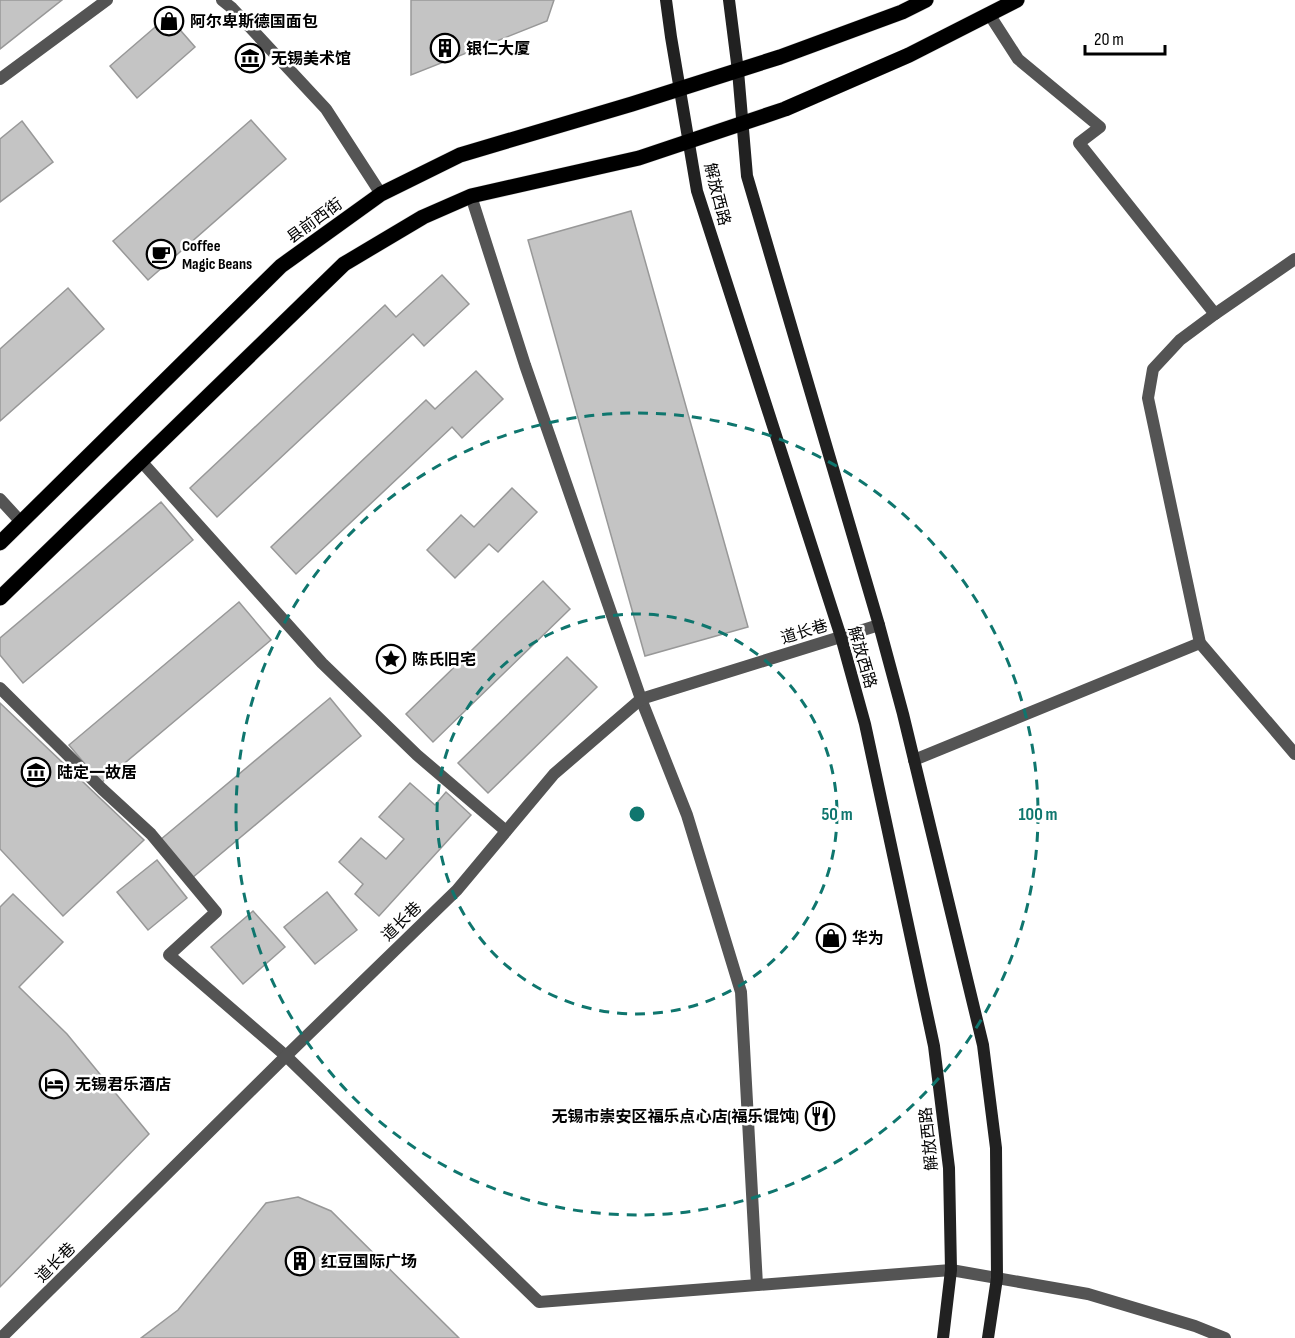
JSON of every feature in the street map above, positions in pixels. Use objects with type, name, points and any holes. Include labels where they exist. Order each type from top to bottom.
[{"type":"main road","name":"解放西路","points":[[666,0],[697,191],[841,637],[865,724],[934,1046],[949,1168],[951,1270],[943,1338]]},
{"type":"main road","name":"解放西路","points":[[729,0],[738,70],[747,176],[879,625],[983,1045],[996,1148],[997,1278],[988,1338]]},
{"type":"main road","name":"县前西街","points":[[0,543],[281,266],[381,194],[460,154],[632,104],[780,57],[891,16],[926,0]]},
{"type":"main road","points":[[0,598],[344,264],[423,217],[471,196],[639,158],[786,109],[909,55],[1017,0]]},
{"type":"street","points":[[0,79],[106,0]]},
{"type":"street","points":[[222,0],[326,109],[381,194]]},
{"type":"street","points":[[989,14],[1018,59],[1100,127],[1079,143],[1215,314]]},
{"type":"street","points":[[471,196],[525,364],[641,699],[687,815],[741,992],[757,1285]]},
{"type":"street","points":[[1295,259],[1180,340],[1153,369],[1148,398],[1200,643],[1295,754]]},
{"type":"street","points":[[141,461],[322,663],[417,755],[506,831]]},
{"type":"street","points":[[0,499],[21,522]]},
{"type":"street","name":"道长巷","points":[[2,1338],[457,890],[554,774],[641,699],[879,625]]},
{"type":"street","points":[[914,759],[1200,643]]},
{"type":"street","points":[[0,688],[151,834],[216,912],[169,955],[286,1056],[539,1302],[951,1270],[1088,1294],[1195,1326],[1225,1338]]},
{"type":"building","points":[[0,0],[62,0],[0,49]]},
{"type":"building","name":"银仁大厦","points":[[411,0],[554,0],[547,21],[411,75]]},
{"type":"building","points":[[168,16],[195,47],[137,98],[110,66]]},
{"type":"building","points":[[251,120],[286,159],[148,280],[113,241]]},
{"type":"building","points":[[22,121],[53,162],[0,202],[0,139]]},
{"type":"building","points":[[631,211],[748,627],[645,656],[528,240]]},
{"type":"building","points":[[442,275],[469,304],[424,346],[413,334],[217,517],[190,488],[385,305],[396,317]]},
{"type":"building","points":[[68,288],[104,329],[0,421],[0,349]]},
{"type":"building","points":[[476,371],[503,399],[462,438],[452,427],[296,574],[271,547],[426,400],[435,409]]},
{"type":"building","points":[[512,488],[537,512],[498,552],[489,544],[455,578],[427,550],[461,515],[474,527]]},
{"type":"building","points":[[161,502],[193,540],[23,683],[0,655],[0,638]]},
{"type":"building","points":[[543,581],[570,609],[433,742],[406,714]]},
{"type":"building","points":[[239,602],[271,640],[101,783],[69,745]]},
{"type":"building","points":[[567,657],[597,687],[488,793],[458,763]]},
{"type":"building","points":[[330,698],[361,736],[192,878],[160,840]]},
{"type":"building","name":"陆定一故居","points":[[0,703],[144,840],[63,916],[0,849]]},
{"type":"building","points":[[410,783],[435,805],[446,792],[471,815],[379,916],[355,894],[363,884],[339,862],[361,838],[386,859],[404,839],[379,817]]},
{"type":"building","points":[[157,860],[187,898],[148,930],[117,892]]},
{"type":"building","points":[[327,892],[357,930],[315,964],[284,927]]},
{"type":"building","name":"无锡君乐酒店","points":[[13,894],[63,942],[19,987],[67,1034],[149,1134],[0,1287],[0,907]]},
{"type":"building","points":[[253,911],[285,947],[243,984],[211,947]]},
{"type":"building","name":"红豆国际广场","points":[[298,1197],[331,1211],[459,1338],[141,1338],[178,1310],[266,1203]]},
{"type":"place","name":"阿尔卑斯德国面包","points":[[169,21]]},
{"type":"place","name":"银仁大厦","points":[[445,48]]},
{"type":"place","name":"无锡美术馆","points":[[250,58]]},
{"type":"place","name":"Coffee Magic Beans","points":[[161,254]]},
{"type":"place","name":"陈氏旧宅","points":[[391,659]]},
{"type":"place","name":"陆定一故居","points":[[36,772]]},
{"type":"place","name":"华为","points":[[831,938]]},
{"type":"place","name":"无锡君乐酒店","points":[[54,1084]]},
{"type":"place","name":"无锡市崇安区福乐点心店(福乐馄饨)","points":[[820,1116]]},
{"type":"place","name":"红豆国际广场","points":[[300,1261]]}]
